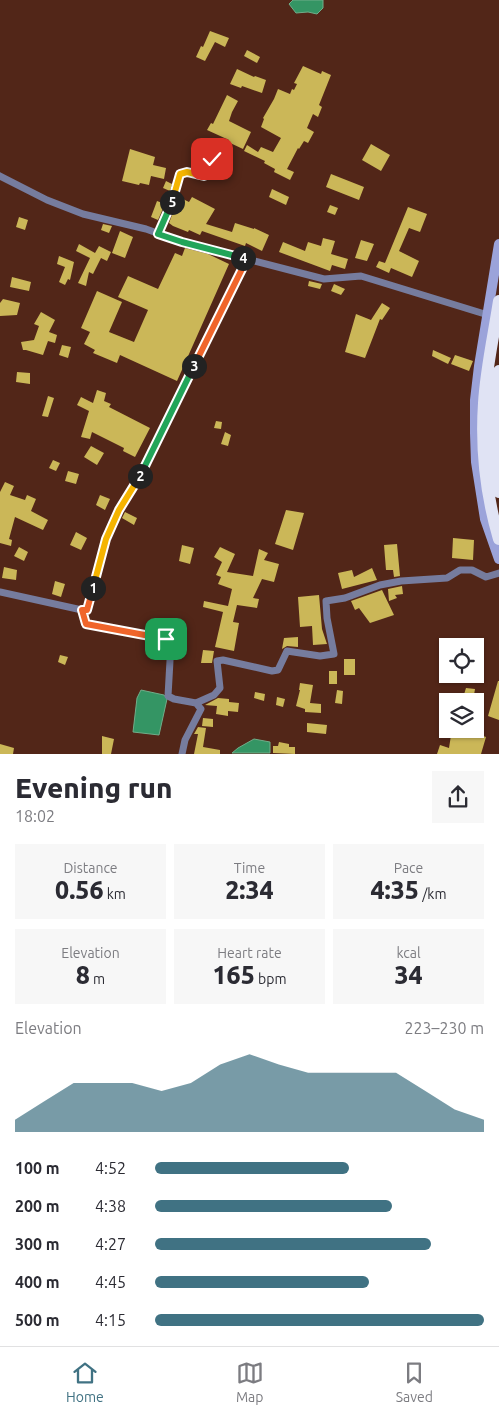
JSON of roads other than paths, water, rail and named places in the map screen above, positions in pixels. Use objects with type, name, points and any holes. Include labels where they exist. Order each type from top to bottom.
[{"type":"highway","points":[[499,301],[484,403],[484,460],[492,517],[499,539]]},
{"type":"highway","points":[[499,371],[494,404],[494,457],[499,492]]},
{"type":"main road","points":[[499,244],[475,400],[476,462],[485,519],[499,559]]},
{"type":"street","points":[[158,234],[175,194],[180,174],[187,172],[204,176],[218,144]]},
{"type":"street","points":[[0,176],[46,200],[83,214],[324,279],[361,276],[488,315]]},
{"type":"street","points":[[0,592],[87,610],[106,539],[119,510],[145,467],[247,259]]},
{"type":"street","points":[[82,610],[86,624],[166,639],[171,643],[168,696],[196,703],[214,695],[220,688],[217,660],[272,671],[278,670],[287,651],[320,656],[334,654],[327,618],[326,601],[345,598],[380,585],[401,580],[447,578],[460,570],[472,570],[486,577],[499,574]]},
{"type":"street","points":[[182,754],[185,740],[194,725],[200,709],[196,703]]}]
